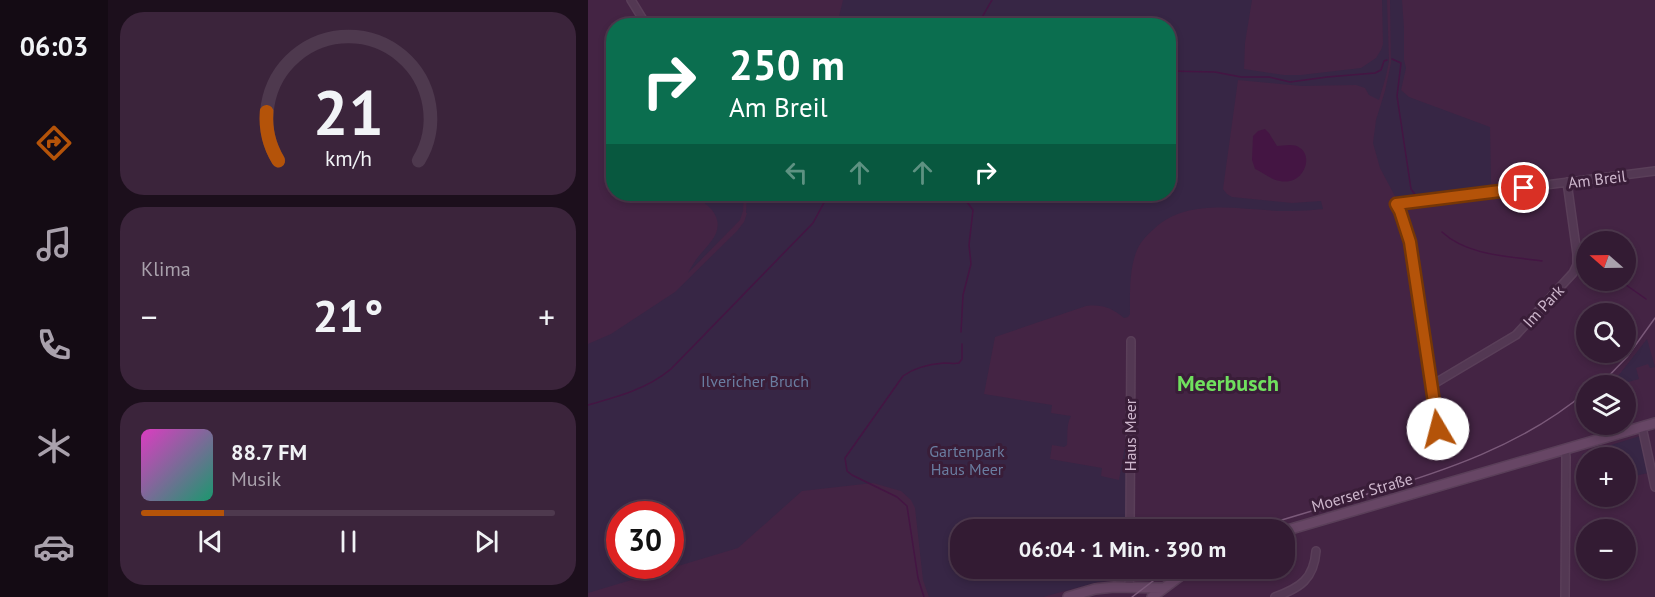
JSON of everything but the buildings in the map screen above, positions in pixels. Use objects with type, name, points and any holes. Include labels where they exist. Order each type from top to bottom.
[{"type":"main road","name":"Moerser Straße","points":[[1295,528],[1655,423]]},
{"type":"main road","points":[[1152,597],[1175,579]]},
{"type":"main road","points":[[1068,597],[1104,588],[1136,591],[1162,588]]},
{"type":"street","points":[[631,0],[642,18]]},
{"type":"street","name":"Am Breil","points":[[1432,385],[1410,242],[1396,204],[1655,171]]},
{"type":"street","name":"Im Park","points":[[1432,385],[1516,335],[1573,273],[1577,265],[1577,254],[1567,182]]},
{"type":"street","name":"Haus Meer","points":[[1130,519],[1131,341]]},
{"type":"street","points":[[1432,385],[1441,447]]},
{"type":"street","points":[[1642,427],[1655,487]]},
{"type":"street","points":[[1565,450],[1565,597]]},
{"type":"street","points":[[1275,597],[1293,594],[1301,586],[1315,560],[1316,551]]},
{"type":"green space","name":"Ilvericher Bruch","points":[[843,0],[1252,0],[1245,43],[1244,69],[1301,75],[1361,68],[1376,58],[1383,44],[1382,0],[1387,0],[1389,61],[1379,100],[1369,95],[1365,88],[1356,85],[1302,86],[1238,80],[1223,189],[1232,197],[1292,203],[1321,201],[1323,209],[1274,211],[1219,208],[1184,212],[1154,229],[1144,238],[1139,247],[1134,257],[1131,273],[1128,317],[1124,318],[1102,306],[1086,306],[995,337],[984,394],[1052,405],[1051,413],[1071,416],[1067,445],[1064,447],[1052,445],[1050,459],[1102,468],[1101,476],[1119,480],[1125,446],[1130,445],[1129,519],[950,519],[950,579],[1123,580],[1098,582],[1043,597],[929,597],[923,580],[915,508],[911,500],[901,491],[873,483],[802,491],[738,548],[684,564],[684,501],[606,501],[606,579],[635,579],[588,593],[588,344],[611,334],[675,292],[737,231],[747,213],[747,201],[1176,201],[1176,18],[839,18]]},
{"type":"green space","points":[[1390,0],[1402,0],[1406,68],[1401,90],[1409,97],[1490,127],[1490,189],[1402,201],[1396,198],[1380,168],[1373,143],[1376,120],[1391,63]]},
{"type":"green space","points":[[702,201],[744,201],[740,220],[688,273],[715,236],[718,224],[712,210]]},
{"type":"green space","points":[[1647,339],[1655,367],[1650,368],[1648,364],[1636,368],[1639,379],[1636,380],[1636,375],[1619,375],[1628,363],[1636,363],[1636,353]]},
{"type":"green space","points":[[1640,436],[1648,473],[1636,476],[1636,447],[1605,447]]},
{"type":"shaded area","points":[[1265,129],[1277,146],[1295,146],[1304,152],[1306,164],[1304,170],[1295,179],[1277,180],[1255,169],[1252,160],[1253,136]]},
{"type":"waterway","points":[[982,18],[992,0]]},
{"type":"waterway","points":[[1392,59],[1401,63],[1397,96],[1411,189],[1416,196]]},
{"type":"waterway","points":[[1176,71],[1269,77],[1290,82],[1375,73],[1381,70],[1384,61],[1387,60]]},
{"type":"waterway","points":[[588,405],[642,387],[671,369],[813,223],[825,201]]},
{"type":"waterway","points":[[961,332],[963,295],[971,264],[969,245],[973,210],[967,201]]},
{"type":"waterway","points":[[1442,232],[1464,246],[1489,254],[1542,261]]},
{"type":"waterway","points":[[1635,291],[1646,299]]},
{"type":"waterway","points":[[924,597],[918,578],[907,506],[897,497],[852,475],[847,471],[845,458],[903,376],[928,365],[959,363],[962,359],[962,344]]},
{"type":"tram line","points":[[1610,375],[1627,357],[1655,318]]},
{"type":"tram line","points":[[1285,519],[1423,477],[1481,455],[1537,427],[1576,400]]},
{"type":"tram line","points":[[1132,597],[1156,579]]},
{"type":"district","name":"Meerbusch","points":[[1228,383]]},
{"type":"route","points":[[1438,429],[1410,242],[1396,204],[1524,188]]},
{"type":"park label","name":"Gartenpark Haus Meer","points":[[967,460]]}]
